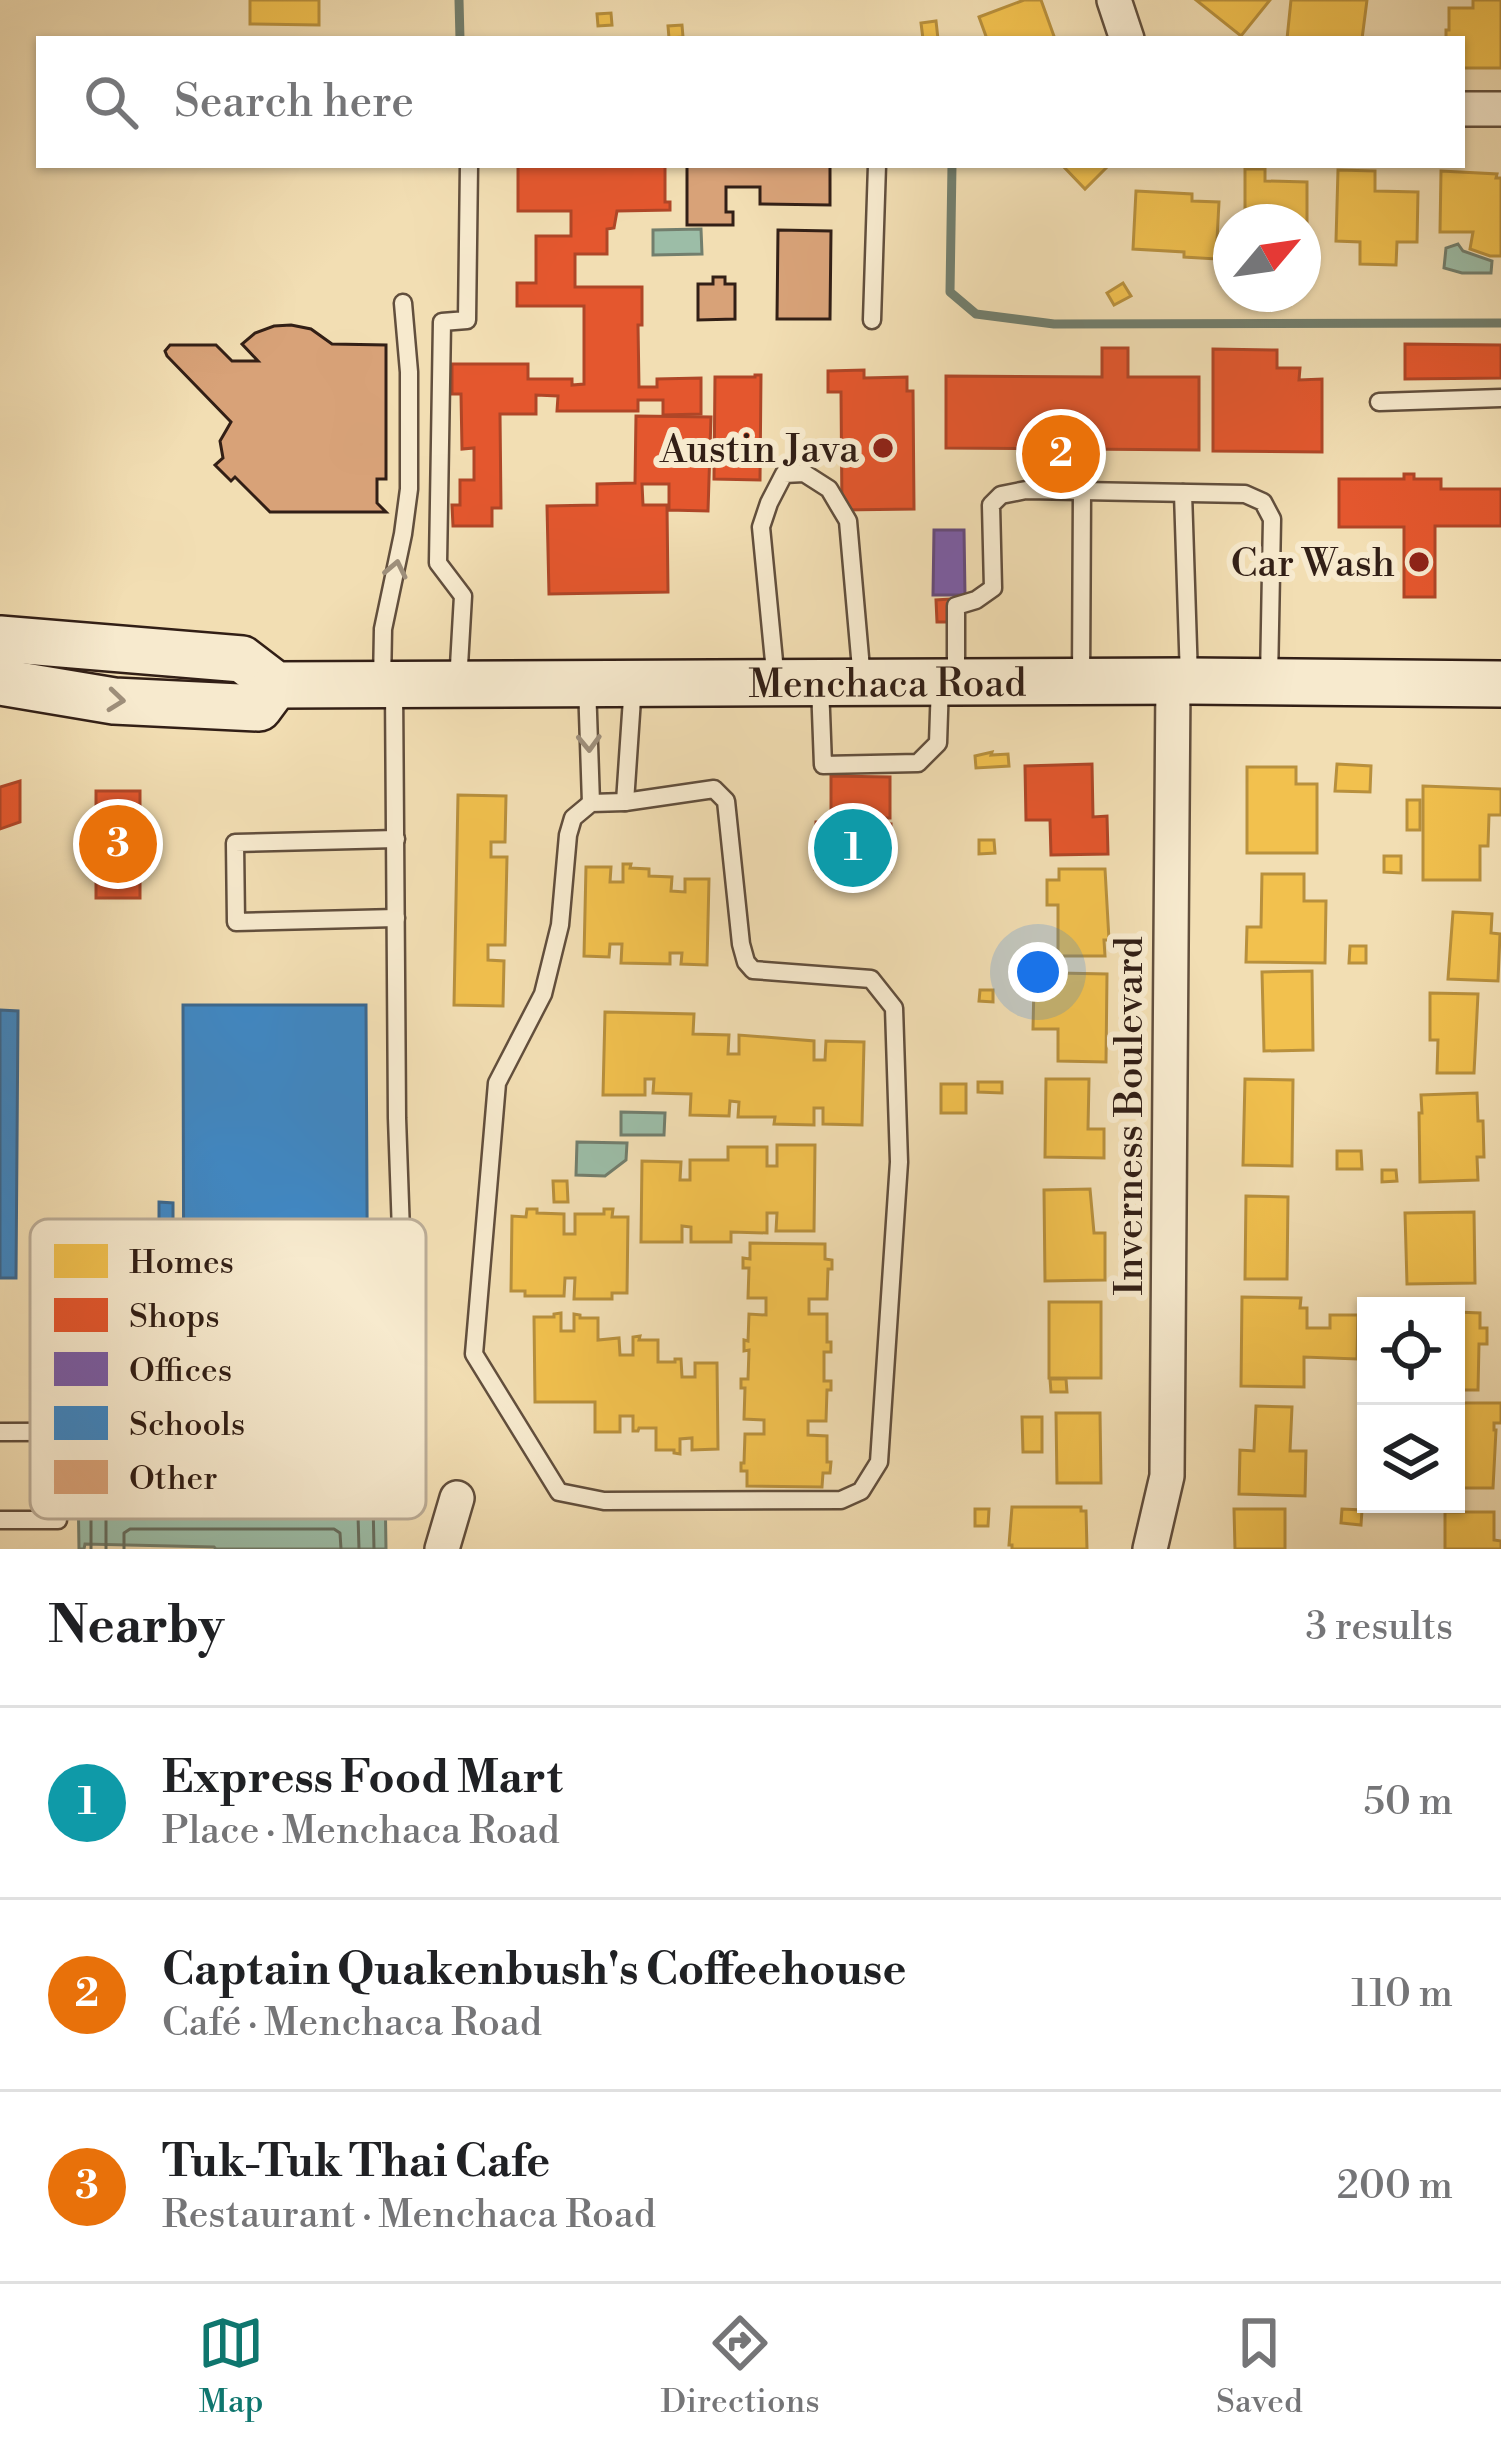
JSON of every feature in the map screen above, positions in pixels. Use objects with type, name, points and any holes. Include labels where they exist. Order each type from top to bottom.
[{"type":"main road","name":"Menchaca Road","points":[[0,639],[242,659],[276,685],[1501,684]]},
{"type":"main road","name":"Menchaca Road","points":[[0,682],[114,701],[259,708],[276,685]]},
{"type":"street","points":[[1114,0],[1126,36]]},
{"type":"street","points":[[1465,109],[1501,109]]},
{"type":"street","name":"Inverness Boulevard","points":[[1150,1549],[1167,1476],[1181,681]]},
{"type":"street","points":[[442,1549],[457,1498]]},
{"type":"lane","points":[[458,684],[463,596],[438,563],[442,322],[467,320],[469,168]]},
{"type":"lane","points":[[872,320],[877,168]]},
{"type":"lane","points":[[401,1219],[396,839],[383,629],[409,489],[409,372],[403,303]]},
{"type":"lane","points":[[1379,402],[1501,398]]},
{"type":"lane","points":[[819,683],[761,527],[784,474],[804,473],[829,489],[848,521],[819,683],[823,765],[918,763],[938,743],[956,606],[993,588],[991,505],[1001,495],[1026,490],[1245,494],[1263,502],[1272,519],[1269,682]]},
{"type":"lane","points":[[1081,682],[1082,491]]},
{"type":"lane","points":[[1181,681],[1183,493]]},
{"type":"lane","points":[[587,683],[590,803]]},
{"type":"lane","points":[[625,802],[634,684]]},
{"type":"lane","points":[[719,792],[727,801],[746,962],[753,970],[871,980],[894,1008],[899,1162],[879,1462],[861,1491],[841,1500],[604,1501],[559,1492],[474,1354],[497,1083],[543,994],[560,925],[573,818],[590,803],[625,802],[719,792]]},
{"type":"lane","points":[[396,839],[235,843],[236,922],[396,919]]},
{"type":"lane","points":[[0,1520],[58,1519]]},
{"type":"water","points":[[701,229],[702,254],[653,255],[653,230]]},
{"type":"water","points":[[1458,244],[1463,251],[1492,261],[1491,273],[1444,268],[1446,248]]},
{"type":"water","points":[[621,1112],[665,1113],[664,1135],[621,1135]]},
{"type":"water","points":[[577,1142],[627,1143],[626,1160],[605,1176],[576,1175]]},
{"type":"water","points":[[79,1519],[386,1519],[386,1549],[85,1544],[79,1549]]},
{"type":"building: Homes","points":[[250,0],[319,0],[319,25],[250,24]]},
{"type":"building: Homes","points":[[1024,0],[1041,0],[1054,36],[986,36],[979,17]]},
{"type":"building: Homes","points":[[1196,0],[1270,0],[1241,36]]},
{"type":"building: Homes","points":[[1291,0],[1367,0],[1362,36],[1287,36]]},
{"type":"building: Homes","points":[[1473,0],[1501,0],[1501,68],[1465,68],[1465,36],[1446,36],[1449,8],[1473,8]]},
{"type":"building: Homes","points":[[611,13],[612,25],[598,26],[597,14]]},
{"type":"building: Homes","points":[[936,21],[938,36],[923,36],[921,23]]},
{"type":"building: Homes","points":[[682,25],[683,36],[669,36],[668,26]]},
{"type":"building: Homes","points":[[1065,168],[1106,168],[1085,189]]},
{"type":"building: Homes","points":[[1245,169],[1265,169],[1265,181],[1307,182],[1307,204],[1245,204]]},
{"type":"building: Homes","points":[[1338,170],[1375,171],[1375,191],[1418,192],[1417,242],[1397,242],[1396,265],[1360,264],[1360,242],[1336,241]]},
{"type":"building: Homes","points":[[1441,171],[1501,178],[1501,256],[1470,249],[1473,232],[1440,232]]},
{"type":"building: Homes","points":[[1136,191],[1192,194],[1192,201],[1219,202],[1213,204],[1213,259],[1133,249]]},
{"type":"building: Homes","points":[[1123,283],[1131,296],[1114,305],[1107,293]]},
{"type":"building: Homes","points":[[1008,754],[1009,766],[976,768],[975,756]]},
{"type":"building: Homes","points":[[1337,764],[1371,766],[1370,792],[1335,791]]},
{"type":"building: Homes","points":[[1247,767],[1296,767],[1296,784],[1317,784],[1317,853],[1247,853]]},
{"type":"building: Homes","points":[[1423,786],[1501,789],[1501,815],[1489,815],[1488,846],[1480,846],[1480,880],[1423,880]]},
{"type":"building: Homes","points":[[458,795],[506,796],[505,842],[491,842],[491,857],[507,857],[505,945],[488,945],[488,960],[504,961],[503,1006],[454,1005]]},
{"type":"building: Homes","points":[[1407,800],[1420,800],[1420,830],[1407,830]]},
{"type":"building: Homes","points":[[979,840],[994,840],[995,853],[979,854]]},
{"type":"building: Homes","points":[[1384,856],[1401,856],[1401,873],[1384,872]]},
{"type":"building: Homes","points":[[623,864],[649,869],[649,876],[672,877],[671,891],[685,892],[685,879],[709,879],[707,965],[681,964],[682,953],[670,953],[670,964],[621,963],[622,944],[610,944],[609,957],[584,956],[586,867],[611,867],[610,882],[623,882]]},
{"type":"building: Homes","points":[[1059,869],[1105,869],[1109,940],[1104,940],[1105,956],[1058,956],[1058,905],[1047,905],[1047,880],[1059,880]]},
{"type":"building: Homes","points":[[1262,874],[1304,874],[1304,901],[1326,901],[1325,963],[1246,962],[1247,927],[1261,927]]},
{"type":"building: Homes","points":[[1453,912],[1492,914],[1491,933],[1500,934],[1498,981],[1448,979]]},
{"type":"building: Homes","points":[[1350,946],[1366,946],[1366,963],[1349,963]]},
{"type":"building: Homes","points":[[1312,971],[1313,1050],[1264,1051],[1262,972]]},
{"type":"building: Homes","points":[[1058,973],[1107,974],[1106,1062],[1058,1061],[1058,1029],[1033,1029],[1034,984],[1058,985]]},
{"type":"building: Homes","points":[[980,990],[993,990],[993,1002],[979,1001]]},
{"type":"building: Homes","points":[[1430,993],[1478,994],[1474,1073],[1437,1073],[1438,1040],[1430,1040]]},
{"type":"building: Homes","points":[[605,1012],[694,1014],[693,1034],[729,1035],[728,1054],[739,1054],[739,1035],[814,1041],[814,1060],[825,1060],[826,1041],[864,1042],[862,1125],[823,1124],[823,1108],[814,1108],[814,1125],[774,1124],[775,1117],[738,1117],[739,1102],[730,1101],[729,1116],[690,1115],[691,1094],[653,1093],[654,1079],[645,1079],[645,1095],[603,1095]]},
{"type":"building: Homes","points":[[1046,1079],[1089,1079],[1088,1129],[1104,1129],[1104,1158],[1045,1157]]},
{"type":"building: Homes","points":[[1245,1079],[1293,1080],[1292,1166],[1243,1165]]},
{"type":"building: Homes","points":[[978,1082],[1002,1082],[1002,1093],[978,1092]]},
{"type":"building: Homes","points":[[941,1084],[966,1084],[966,1113],[941,1113]]},
{"type":"building: Homes","points":[[1477,1093],[1484,1157],[1477,1157],[1478,1180],[1420,1182],[1421,1095]]},
{"type":"building: Homes","points":[[777,1145],[815,1145],[814,1231],[776,1231],[777,1213],[767,1213],[767,1233],[731,1232],[731,1242],[691,1242],[691,1227],[682,1226],[682,1242],[641,1242],[642,1161],[681,1162],[680,1180],[690,1180],[690,1160],[728,1160],[728,1147],[767,1147],[767,1166],[777,1166]]},
{"type":"building: Homes","points":[[1337,1151],[1361,1151],[1362,1169],[1337,1169]]},
{"type":"building: Homes","points":[[1382,1170],[1396,1170],[1397,1181],[1382,1182]]},
{"type":"building: Homes","points":[[553,1181],[567,1181],[568,1202],[554,1202]]},
{"type":"building: Homes","points":[[1090,1189],[1094,1233],[1105,1233],[1105,1280],[1045,1281],[1044,1190]]},
{"type":"building: Homes","points":[[1246,1196],[1288,1197],[1287,1279],[1245,1279]]},
{"type":"building: Homes","points":[[527,1209],[564,1214],[564,1234],[575,1234],[575,1214],[604,1214],[604,1209],[613,1209],[612,1217],[628,1217],[627,1293],[612,1293],[612,1299],[574,1299],[575,1278],[565,1278],[564,1296],[525,1296],[525,1291],[511,1291],[512,1216],[526,1217]]},
{"type":"building: Homes","points":[[1474,1212],[1475,1283],[1407,1284],[1405,1213]]},
{"type":"building: Homes","points":[[750,1243],[825,1244],[825,1259],[832,1260],[827,1299],[809,1299],[809,1314],[827,1314],[827,1342],[831,1342],[831,1352],[824,1352],[824,1381],[831,1381],[826,1421],[808,1421],[808,1435],[827,1436],[830,1473],[823,1473],[822,1487],[747,1486],[747,1471],[741,1471],[745,1434],[764,1434],[764,1420],[744,1419],[745,1388],[741,1388],[741,1379],[748,1379],[749,1350],[744,1351],[744,1340],[748,1341],[749,1314],[766,1315],[766,1298],[748,1298],[749,1268],[743,1268],[743,1258],[750,1259]]},
{"type":"building: Homes","points":[[1242,1297],[1301,1298],[1300,1308],[1307,1308],[1307,1328],[1330,1328],[1330,1315],[1357,1315],[1357,1359],[1304,1357],[1304,1387],[1241,1386]]},
{"type":"building: Homes","points":[[1049,1302],[1101,1302],[1101,1378],[1049,1378]]},
{"type":"building: Homes","points":[[1465,1312],[1480,1313],[1480,1328],[1487,1328],[1487,1344],[1479,1344],[1478,1390],[1465,1390]]},
{"type":"building: Homes","points":[[561,1313],[561,1331],[574,1331],[574,1314],[598,1318],[598,1340],[619,1338],[620,1355],[633,1355],[633,1337],[658,1340],[658,1362],[681,1359],[682,1377],[695,1377],[695,1363],[717,1363],[718,1449],[692,1450],[692,1438],[680,1439],[680,1454],[656,1450],[656,1428],[633,1431],[633,1416],[620,1416],[620,1432],[595,1432],[595,1402],[535,1402],[534,1317]]},
{"type":"building: Homes","points":[[1050,1379],[1066,1379],[1067,1392],[1051,1392]]},
{"type":"building: Homes","points":[[1465,1403],[1501,1403],[1501,1423],[1494,1423],[1493,1488],[1465,1488]]},
{"type":"building: Homes","points":[[1256,1406],[1292,1407],[1290,1451],[1306,1451],[1305,1496],[1239,1494],[1240,1450],[1254,1451]]},
{"type":"building: Homes","points":[[1056,1413],[1100,1413],[1101,1483],[1057,1483]]},
{"type":"building: Homes","points":[[1022,1417],[1042,1417],[1042,1452],[1023,1452]]},
{"type":"building: Homes","points":[[1012,1507],[1081,1507],[1086,1511],[1087,1549],[1012,1549]]},
{"type":"building: Homes","points":[[975,1509],[989,1509],[988,1526],[975,1526]]},
{"type":"building: Homes","points":[[1234,1509],[1285,1509],[1285,1549],[1235,1549]]},
{"type":"building: Homes","points":[[1342,1509],[1362,1513],[1361,1525],[1341,1523]]},
{"type":"building: Homes","points":[[1494,1512],[1494,1540],[1501,1541],[1501,1549],[1445,1549],[1445,1513]]},
{"type":"building: Shops","points":[[518,168],[665,168],[665,202],[670,202],[670,210],[617,211],[614,228],[607,229],[607,254],[575,254],[575,287],[642,287],[639,387],[657,387],[657,379],[701,378],[701,414],[663,415],[663,400],[638,400],[638,411],[557,411],[558,396],[536,395],[536,414],[500,414],[501,508],[492,508],[492,526],[453,526],[452,505],[460,505],[460,480],[474,480],[474,448],[462,449],[461,394],[452,394],[452,364],[528,364],[528,379],[572,379],[572,385],[584,384],[584,306],[517,306],[517,283],[536,283],[536,236],[571,236],[571,211],[518,211]]},
{"type":"building: Shops","points":[[1405,344],[1501,345],[1501,378],[1405,379]]},
{"type":"building: Shops","points":[[1102,348],[1128,348],[1128,377],[1199,377],[1199,450],[946,448],[946,376],[1102,377]]},
{"type":"building: Shops","points":[[1213,349],[1277,350],[1277,368],[1300,368],[1299,380],[1322,379],[1322,452],[1213,451]]},
{"type":"building: Shops","points":[[864,370],[864,378],[907,377],[907,391],[913,391],[914,509],[842,510],[841,392],[828,392],[828,371]]},
{"type":"building: Shops","points":[[761,375],[760,480],[714,479],[715,377]]},
{"type":"building: Shops","points":[[636,416],[711,417],[708,511],[669,510],[669,484],[642,484],[643,505],[667,505],[668,592],[549,594],[547,506],[597,505],[597,484],[635,483]]},
{"type":"building: Shops","name":"Car Wash","points":[[1404,474],[1414,474],[1414,479],[1441,479],[1441,489],[1501,489],[1501,526],[1435,526],[1435,597],[1404,597],[1404,527],[1339,527],[1339,479],[1404,479]]},
{"type":"building: Shops","points":[[950,599],[950,622],[937,622],[936,600]]},
{"type":"building: Shops","points":[[1092,764],[1093,817],[1107,816],[1108,854],[1051,855],[1050,820],[1026,820],[1025,766]]},
{"type":"building: Shops","points":[[831,776],[890,777],[890,818],[831,818]]},
{"type":"building: Shops","points":[[20,781],[20,822],[0,829],[0,787]]},
{"type":"building: Shops","points":[[96,791],[140,791],[140,898],[96,898]]},
{"type":"building: Shops","points":[[816,822],[891,824],[890,871],[815,869]]},
{"type":"building: Offices","points":[[934,530],[964,530],[965,595],[933,595]]},
{"type":"building: Schools","points":[[183,1005],[366,1005],[367,1219],[184,1219]]},
{"type":"building: Schools","points":[[0,1010],[18,1011],[16,1278],[0,1278]]},
{"type":"building: Schools","points":[[159,1202],[173,1203],[173,1219],[159,1219]]},
{"type":"building: Other","points":[[687,168],[830,168],[830,205],[760,204],[760,187],[726,187],[726,212],[733,212],[733,225],[687,225]]},
{"type":"building: Other","points":[[778,230],[831,231],[830,319],[777,319]]},
{"type":"building: Other","points":[[713,277],[725,277],[725,284],[735,284],[735,319],[698,320],[698,284],[713,284]]},
{"type":"building: Other","points":[[291,325],[311,329],[332,344],[386,345],[386,479],[377,479],[377,503],[386,512],[270,512],[235,477],[231,481],[215,465],[223,458],[220,441],[231,422],[165,351],[170,345],[216,345],[232,361],[258,361],[242,344],[255,333]]},
{"type":"waterway","points":[[459,0],[460,36]]},
{"type":"waterway","points":[[952,168],[950,292],[976,314],[1054,324],[1501,323]]},
{"type":"place","name":"Austin Java","points":[[883,448]]},
{"type":"place","name":"Captain Quakenbush's Coffeehouse","points":[[1061,454]]},
{"type":"place","name":"Car Wash","points":[[1419,562]]},
{"type":"place","name":"Tuk-Tuk Thai Cafe","points":[[118,844]]},
{"type":"place","name":"Express Food Mart","points":[[853,848]]}]
